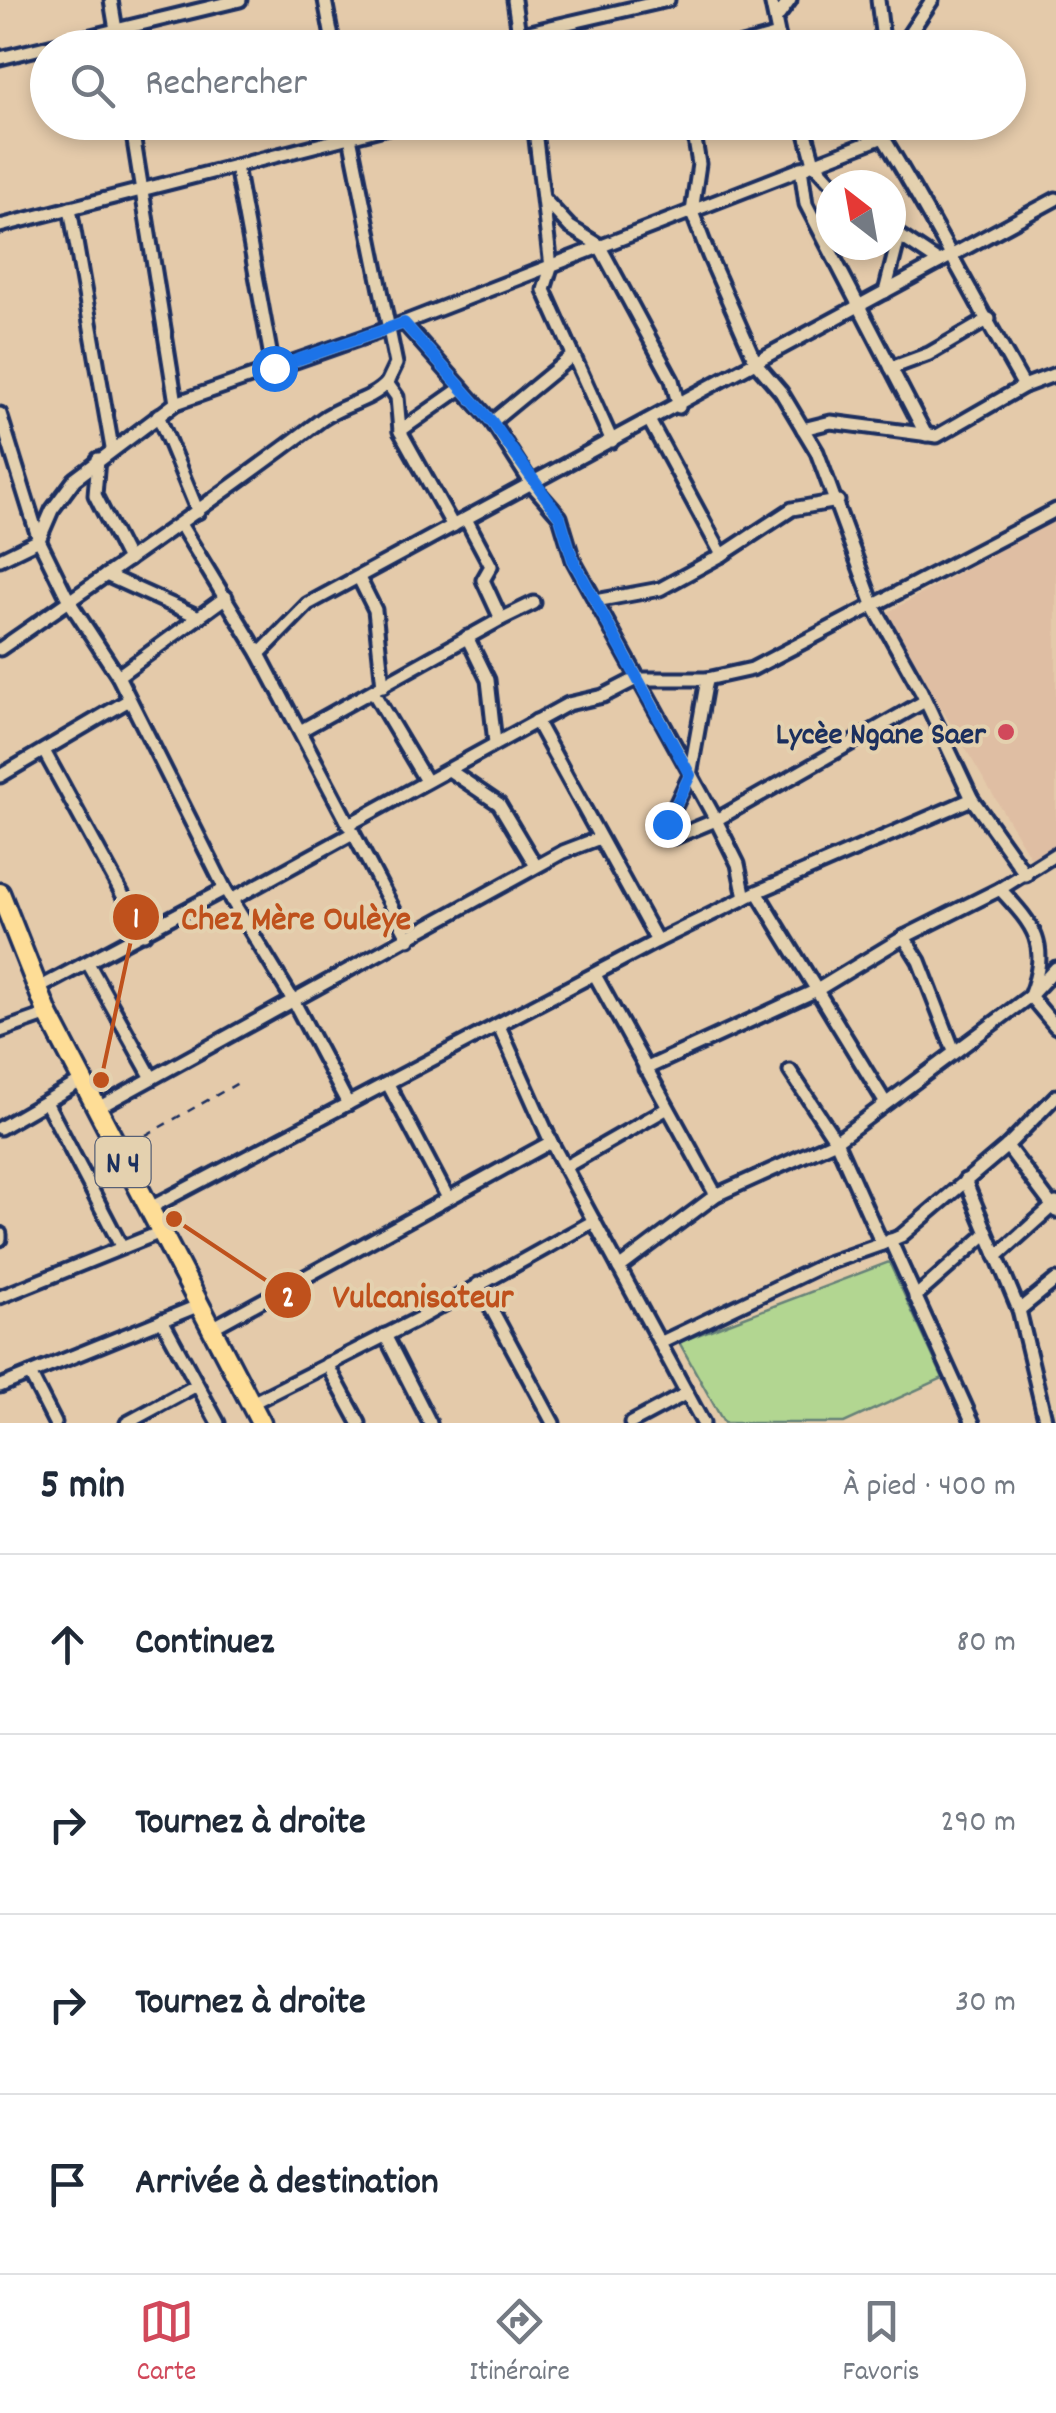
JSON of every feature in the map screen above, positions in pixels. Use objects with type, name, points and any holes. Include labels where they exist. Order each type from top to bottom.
[{"type":"main road","name":"N 4","points":[[0,894],[37,989],[81,1081],[261,1423]]},
{"type":"street","points":[[111,0],[116,30],[240,0]]},
{"type":"street","points":[[325,0],[331,30]]},
{"type":"street","points":[[514,0],[519,30]]},
{"type":"street","points":[[533,30],[668,0]]},
{"type":"street","points":[[771,0],[778,30]]},
{"type":"street","points":[[776,19],[790,0]]},
{"type":"street","points":[[878,0],[882,30]]},
{"type":"street","points":[[912,30],[932,0]]},
{"type":"street","points":[[0,58],[30,51]]},
{"type":"street","points":[[133,140],[176,403]]},
{"type":"street","points":[[0,226],[337,140]]},
{"type":"street","points":[[0,649],[198,512],[339,406],[377,394],[387,383],[396,364],[350,140]]},
{"type":"street","points":[[536,140],[551,267],[544,290],[612,442]]},
{"type":"street","points":[[695,140],[700,164],[692,212],[756,363],[803,430],[838,501],[874,607],[972,799],[1026,875]]},
{"type":"street","points":[[805,140],[806,204],[926,435]]},
{"type":"street","points":[[0,559],[39,540],[52,510],[98,458],[176,403],[404,323],[877,140]]},
{"type":"street","points":[[883,140],[954,254],[962,281],[989,318],[1024,386]]},
{"type":"street","points":[[808,165],[816,171]]},
{"type":"street","points":[[236,166],[274,368]]},
{"type":"street","points":[[544,199],[570,227],[599,245],[672,380],[679,407]]},
{"type":"street","points":[[259,654],[308,604],[534,486],[1056,199]]},
{"type":"street","points":[[70,208],[112,448]]},
{"type":"street","points":[[906,240],[939,262]]},
{"type":"street","points":[[884,292],[890,260]]},
{"type":"street","points":[[892,368],[928,354],[989,318]]},
{"type":"street","points":[[404,323],[492,422],[534,486],[560,517],[573,560],[716,820],[751,895],[817,990],[885,1102]]},
{"type":"street","points":[[492,422],[572,356]]},
{"type":"street","points":[[803,430],[831,422],[926,435],[947,433],[1024,386],[1056,374]]},
{"type":"street","points":[[387,383],[397,397],[400,431],[453,526]]},
{"type":"street","points":[[400,431],[462,388]]},
{"type":"street","points":[[158,416],[198,512]]},
{"type":"street","points":[[1,422],[39,540],[69,601],[118,676],[228,895],[293,1000],[348,1104]]},
{"type":"street","points":[[650,422],[722,555]]},
{"type":"street","points":[[98,458],[94,495],[128,560]]},
{"type":"street","points":[[596,601],[660,588],[722,555],[792,509],[838,501]]},
{"type":"street","points":[[37,989],[351,829],[426,781],[568,704],[603,696],[636,679],[707,679],[752,670],[1056,510]]},
{"type":"street","points":[[466,519],[491,566],[482,580],[501,619]]},
{"type":"street","points":[[180,524],[259,654],[409,940]]},
{"type":"street","points":[[106,575],[198,616]]},
{"type":"street","points":[[358,578],[376,610],[378,689],[426,781]]},
{"type":"street","points":[[118,676],[226,597]]},
{"type":"street","points":[[300,731],[534,603]]},
{"type":"street","points":[[468,637],[488,680],[495,742]]},
{"type":"street","points":[[707,679],[690,775],[667,824],[675,836],[716,820],[925,701]]},
{"type":"street","points":[[0,776],[129,700]]},
{"type":"street","points":[[536,721],[657,941]]},
{"type":"street","points":[[44,751],[144,934]]},
{"type":"street","points":[[449,770],[499,804],[536,866]]},
{"type":"street","points":[[148,1209],[657,941],[751,895],[972,799]]},
{"type":"street","points":[[96,1110],[409,940],[536,866],[598,839]]},
{"type":"street","points":[[645,1069],[817,990],[904,937],[1026,875],[1056,854]]},
{"type":"street","points":[[1000,889],[1039,938],[1040,963],[1030,996]]},
{"type":"street","points":[[904,937],[919,961],[954,1050]]},
{"type":"street","points":[[88,962],[152,1078]]},
{"type":"street","points":[[620,1268],[716,1195],[836,1141],[1030,996],[1056,968]]},
{"type":"street","points":[[594,975],[716,1195]]},
{"type":"street","points":[[1030,996],[1056,1026]]},
{"type":"street","points":[[0,1031],[48,1014]]},
{"type":"street","points":[[498,1026],[551,1142],[703,1423]]},
{"type":"street","points":[[790,1071],[836,1141],[973,1423]]},
{"type":"street","points":[[0,1128],[81,1081]]},
{"type":"street","points":[[388,1084],[448,1198]]},
{"type":"street","points":[[660,1343],[826,1264],[886,1242],[1006,1146],[1056,1096]]},
{"type":"street","points":[[46,1102],[121,1246]]},
{"type":"street","points":[[565,1167],[666,1108]]},
{"type":"street","points":[[212,1328],[551,1142]]},
{"type":"street","points":[[996,1257],[1054,1207],[1006,1146]]},
{"type":"street","points":[[965,1180],[1018,1310],[1046,1423]]},
{"type":"street","points":[[250,1404],[594,1220]]},
{"type":"street","points":[[0,1297],[161,1232]]},
{"type":"street","points":[[915,1298],[985,1235]]},
{"type":"street","points":[[1018,1310],[1056,1280]]},
{"type":"street","points":[[478,1284],[553,1423]]},
{"type":"street","points":[[0,1386],[200,1305]]},
{"type":"street","points":[[162,1320],[218,1423]]},
{"type":"street","points":[[385,1335],[430,1423]]},
{"type":"street","points":[[327,1364],[359,1423]]},
{"type":"street","points":[[30,1374],[55,1423]]},
{"type":"street","points":[[127,1423],[197,1385]]},
{"type":"street","points":[[631,1423],[687,1393]]},
{"type":"path","points":[[118,1151],[238,1083]]},
{"type":"shaded area","name":"Lycèe Ngane Saer","points":[[1056,518],[1056,851],[1035,865],[885,614]]},
{"type":"green space","points":[[889,1262],[943,1378],[844,1423],[724,1423],[679,1342]]},
{"type":"place","name":"Lycèe Ngane Saer","points":[[1006,732]]},
{"type":"place","name":"Chez Mère Oulèye","points":[[101,1080]]},
{"type":"place","name":"Vulcanisateur","points":[[174,1219]]},
{"type":"route","points":[[274,368],[404,323],[492,422],[534,486],[560,517],[573,560],[690,775],[667,824]]}]
